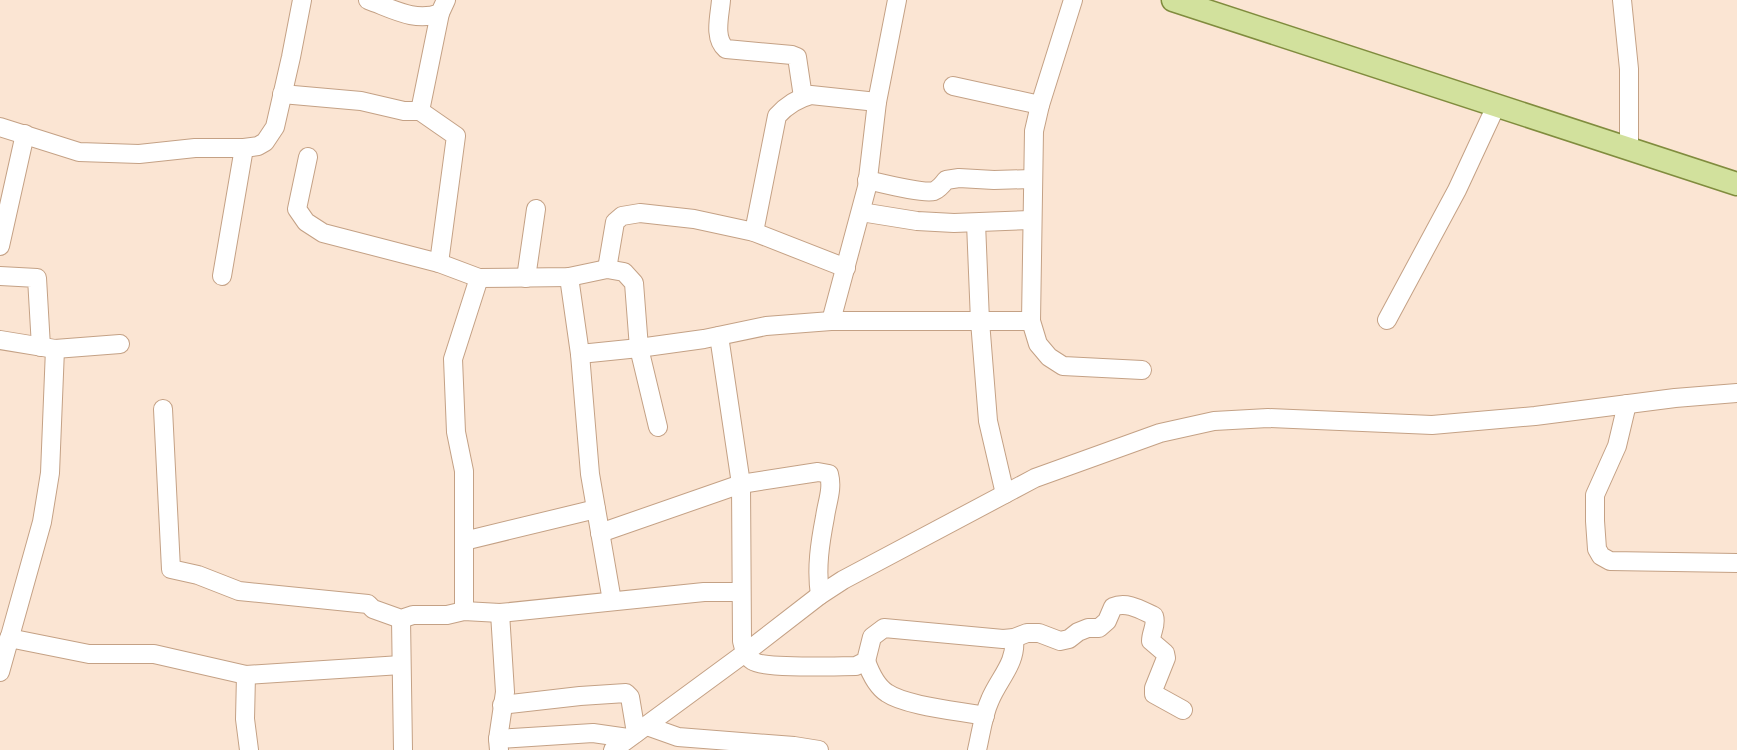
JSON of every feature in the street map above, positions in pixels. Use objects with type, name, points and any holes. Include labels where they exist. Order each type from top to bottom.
[{"type":"main road","points":[[1173,0],[1737,184]]},
{"type":"street","points":[[0,127],[79,152],[139,154],[194,148],[244,148],[258,146],[265,142],[275,127],[302,0]]},
{"type":"street","points":[[368,0],[412,16],[430,17],[443,6]]},
{"type":"street","points":[[721,0],[718,38],[720,44],[726,49],[797,57],[803,97]]},
{"type":"street","points":[[831,321],[868,180],[877,102],[897,0]]},
{"type":"street","points":[[1073,0],[1040,105],[1034,131],[1031,220],[1031,321],[1038,344],[1048,358],[1063,366],[1142,370]]},
{"type":"street","points":[[1622,0],[1629,69],[1629,149]]},
{"type":"street","points":[[420,111],[443,6]]},
{"type":"street","points":[[953,86],[1040,105]]},
{"type":"street","points":[[282,94],[361,101],[404,111],[420,111],[456,136],[439,263]]},
{"type":"street","points":[[754,232],[777,116],[782,110],[803,97],[811,95],[877,102]]},
{"type":"street","points":[[1387,320],[1457,190],[1496,106]]},
{"type":"street","points":[[0,246],[25,134]]},
{"type":"street","points":[[222,276],[244,148]]},
{"type":"street","points":[[308,157],[297,209],[306,222],[323,233],[439,263],[479,278],[570,277],[607,269],[624,272],[634,283],[639,348],[658,426]]},
{"type":"street","points":[[868,180],[921,190],[934,190],[946,180],[959,178],[994,180],[1032,179]]},
{"type":"street","points":[[526,278],[536,209]]},
{"type":"street","points":[[861,212],[917,221],[976,223],[1031,220]]},
{"type":"street","points":[[607,269],[615,222],[622,216],[640,213],[694,220],[754,232],[846,268]]},
{"type":"street","points":[[976,223],[980,321],[988,421],[1005,494]]},
{"type":"street","points":[[0,276],[37,278],[48,348],[50,473],[42,522],[0,672]]},
{"type":"street","points":[[570,277],[580,354],[590,474],[612,601]]},
{"type":"street","points":[[464,611],[464,471],[456,432],[453,358],[479,278]]},
{"type":"street","points":[[580,354],[639,348],[719,336],[766,326],[831,321],[1031,321]]},
{"type":"street","points":[[719,336],[741,484],[742,641],[745,653],[754,662],[770,665],[856,666],[866,661]]},
{"type":"street","points":[[0,340],[48,348],[120,344]]},
{"type":"street","points":[[614,750],[820,595],[843,580],[1035,478],[1151,436],[1214,421],[1268,418],[1432,426],[1737,393]]},
{"type":"street","points":[[1627,404],[1618,446],[1595,495],[1597,549],[1601,556],[1610,561],[1737,563]]},
{"type":"street","points":[[163,410],[172,569],[198,575],[239,591],[368,604],[373,609],[401,618],[412,615],[447,615],[464,611],[500,613],[704,592],[741,592]]},
{"type":"street","points":[[600,533],[741,484],[818,472],[829,474],[831,484],[818,557],[817,575],[820,595]]},
{"type":"street","points":[[464,541],[596,509]]},
{"type":"street","points":[[985,716],[900,700],[885,692],[872,676],[866,661],[872,637],[884,628],[1003,639],[1014,638],[1027,633],[1039,633],[1060,641],[1069,639],[1078,632],[1088,628],[1099,628],[1107,621],[1113,607],[1119,604],[1134,606],[1154,616],[1156,622],[1151,633],[1151,641],[1165,653],[1166,658],[1154,688],[1154,694],[1183,710]]},
{"type":"street","points":[[500,613],[506,692],[502,705],[499,744],[593,733],[637,733],[819,750]]},
{"type":"street","points":[[401,618],[403,750]]},
{"type":"street","points":[[9,638],[89,654],[154,654],[246,675],[401,665]]},
{"type":"street","points":[[977,750],[990,699],[1012,660],[1016,649],[1014,638]]},
{"type":"street","points":[[246,675],[245,719],[249,750]]},
{"type":"street","points":[[502,705],[580,696],[626,694],[630,697],[637,733]]}]
